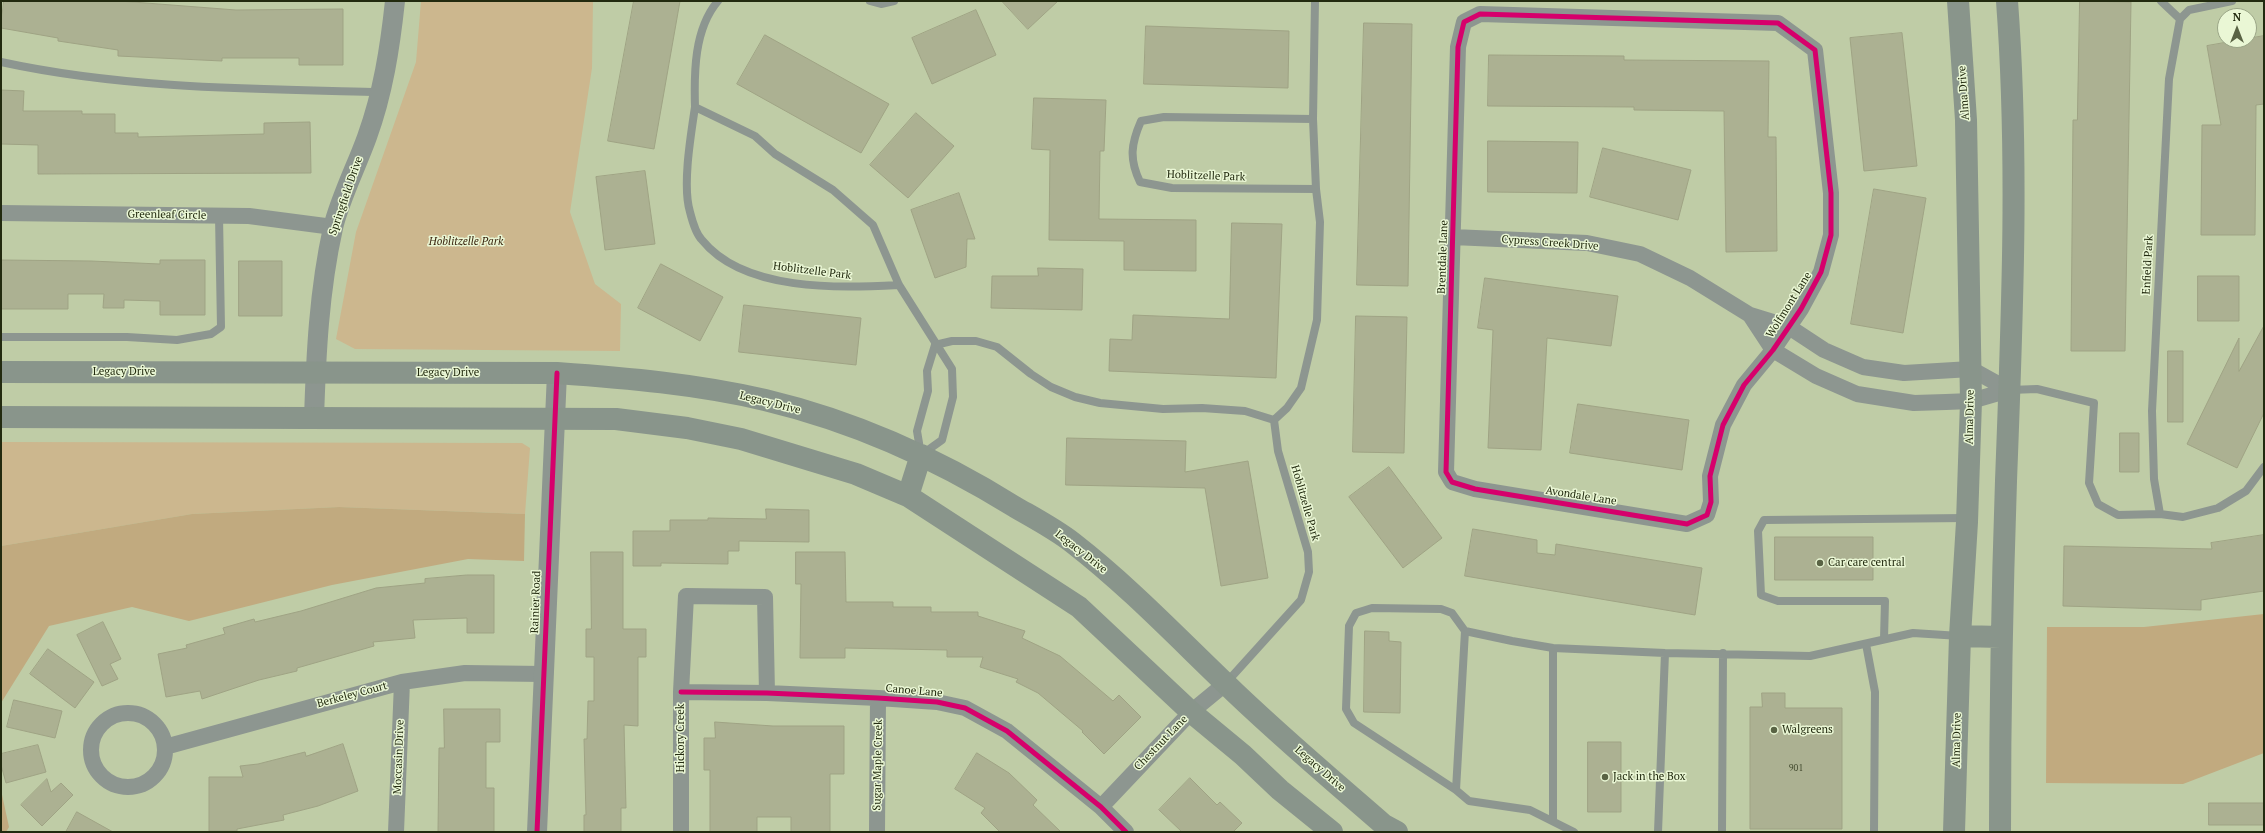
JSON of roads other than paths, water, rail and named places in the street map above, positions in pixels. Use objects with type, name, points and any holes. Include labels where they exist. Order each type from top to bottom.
[{"type":"main road","name":"Alma Drive","points":[[1954,832],[1960,636],[1967,518],[1971,401],[1966,120],[1958,1]]},
{"type":"main road","points":[[2000,832],[2001,637],[2014,225],[2013,110],[2007,1]]},
{"type":"main road","name":"Legacy Drive","points":[[1,372],[557,374],[626,378],[765,400],[841,422],[921,455],[969,478],[1072,542],[1139,599],[1225,684],[1378,820],[1397,832]]},
{"type":"main road","points":[[1,418],[616,419],[687,428],[740,439],[856,474],[908,496],[1079,607],[1191,712],[1243,755],[1280,790],[1332,832]]},
{"type":"main road","points":[[908,496],[921,455]]},
{"type":"main road","points":[[1960,636],[2001,637]]},
{"type":"street","name":"Springfield Drive","points":[[314,419],[317,339],[333,227],[367,136],[381,92],[390,44],[395,1]]},
{"type":"street","name":"Wolfmont Lane","points":[[1461,31],[1464,22],[1480,14],[1778,23],[1815,50],[1831,193],[1831,235],[1821,272],[1789,327],[1773,350],[1744,385],[1723,425],[1710,476],[1711,502],[1706,515]]},
{"type":"street","name":"Brentdale Lane","points":[[1452,482],[1446,472],[1458,47],[1461,31]]},
{"type":"street","name":"Greenleaf Circle","points":[[1,213],[249,216],[333,227]]},
{"type":"street","name":"Cypress Creek Drive","points":[[1453,237],[1587,243],[1640,254],[1690,278],[1750,315],[1789,327],[1824,350],[1863,367],[1904,373],[1971,369]]},
{"type":"street","name":"Cypress Creek Drive","points":[[1750,315],[1773,350],[1816,376],[1857,394],[1914,403],[1971,401],[2009,390]]},
{"type":"street","points":[[1971,369],[2009,390]]},
{"type":"street","name":"Rainier Road","points":[[538,832],[543,674],[557,374]]},
{"type":"street","name":"Avondale Lane","points":[[1452,482],[1475,489],[1687,524],[1706,515]]},
{"type":"street","name":"Hickory Creek","points":[[681,832],[681,692],[686,596],[765,597],[766,693]]},
{"type":"street","name":"Berkeley Court","points":[[165,747],[402,682],[465,673],[543,674]]},
{"type":"street","name":"Moccasin Drive","points":[[396,832],[402,682]]},
{"type":"street","name":"Chestnut Lane","points":[[1101,807],[1191,712],[1225,684]]},
{"type":"street","name":"Canoe Lane","points":[[681,692],[766,693],[878,698],[937,702],[965,708],[985,717],[1007,730],[1101,807],[1126,832]]},
{"type":"street","name":"Sugar Maple Creek","points":[[877,832],[878,698]]},
{"type":"street","points":[[121,713],[137,714],[151,720],[161,732],[165,747],[163,762],[155,775],[142,784],[127,787],[112,783],[100,774],[92,760],[91,745],[96,730],[107,719],[121,713]]},
{"type":"lane","name":"Hoblitzelle Park","points":[[718,1],[703,27],[698,53],[695,107],[688,151],[689,211],[701,240],[726,262],[761,276],[789,282],[850,288],[899,285]]},
{"type":"lane","points":[[870,1],[881,4],[894,1]]},
{"type":"lane","points":[[935,345],[952,341],[976,341],[997,347],[1031,374],[1051,387],[1081,399],[1100,403],[1163,409],[1202,408],[1245,411],[1274,420],[1287,408],[1301,388],[1317,320],[1320,222],[1316,190],[1313,119],[1315,1]]},
{"type":"lane","points":[[2161,1],[2180,19],[2189,10],[2232,1]]},
{"type":"lane","name":"Enfield Park","points":[[2160,514],[2154,479],[2152,411],[2169,79],[2180,19]]},
{"type":"lane","points":[[1,62],[33,69],[141,83],[249,89],[381,92]]},
{"type":"lane","points":[[695,107],[755,136],[775,154],[833,190],[873,225],[899,285],[935,345],[952,369],[953,397],[942,440],[921,455],[917,432],[928,391],[927,371],[935,345]]},
{"type":"lane","name":"Hoblitzelle Park","points":[[1313,119],[1164,117],[1141,121],[1134,138],[1133,167],[1140,182],[1172,188],[1316,190]]},
{"type":"lane","points":[[1,337],[127,337],[177,340],[211,334],[221,327],[219,216]]},
{"type":"lane","points":[[2009,390],[2037,389],[2094,403],[2089,482],[2098,504],[2118,515],[2160,514],[2183,517],[2218,508],[2246,491],[2264,467]]},
{"type":"lane","name":"Hoblitzelle Park","points":[[1225,684],[1301,600],[1309,572],[1306,546],[1278,451],[1274,420]]},
{"type":"lane","points":[[1884,639],[1885,601],[1778,601],[1761,595],[1758,531],[1764,520],[1967,518]]},
{"type":"lane","points":[[1456,790],[1465,631],[1452,613],[1441,609],[1372,608],[1356,613],[1349,626],[1346,709],[1354,723],[1456,790],[1469,801],[1530,810],[1553,820],[1574,832]]},
{"type":"lane","points":[[1465,631],[1553,648],[1665,653],[1724,653],[1810,656],[1913,632],[1960,636]]},
{"type":"lane","points":[[1866,644],[1875,692],[1874,832]]},
{"type":"lane","points":[[1553,648],[1553,820]]},
{"type":"lane","points":[[1658,832],[1665,653]]},
{"type":"lane","points":[[1722,832],[1724,653]]},
{"type":"place","name":"Car care central","points":[[1820,563]]},
{"type":"place","name":"Walgreens","points":[[1774,730]]},
{"type":"place","name":"Jack in the Box","points":[[1605,777]]}]
